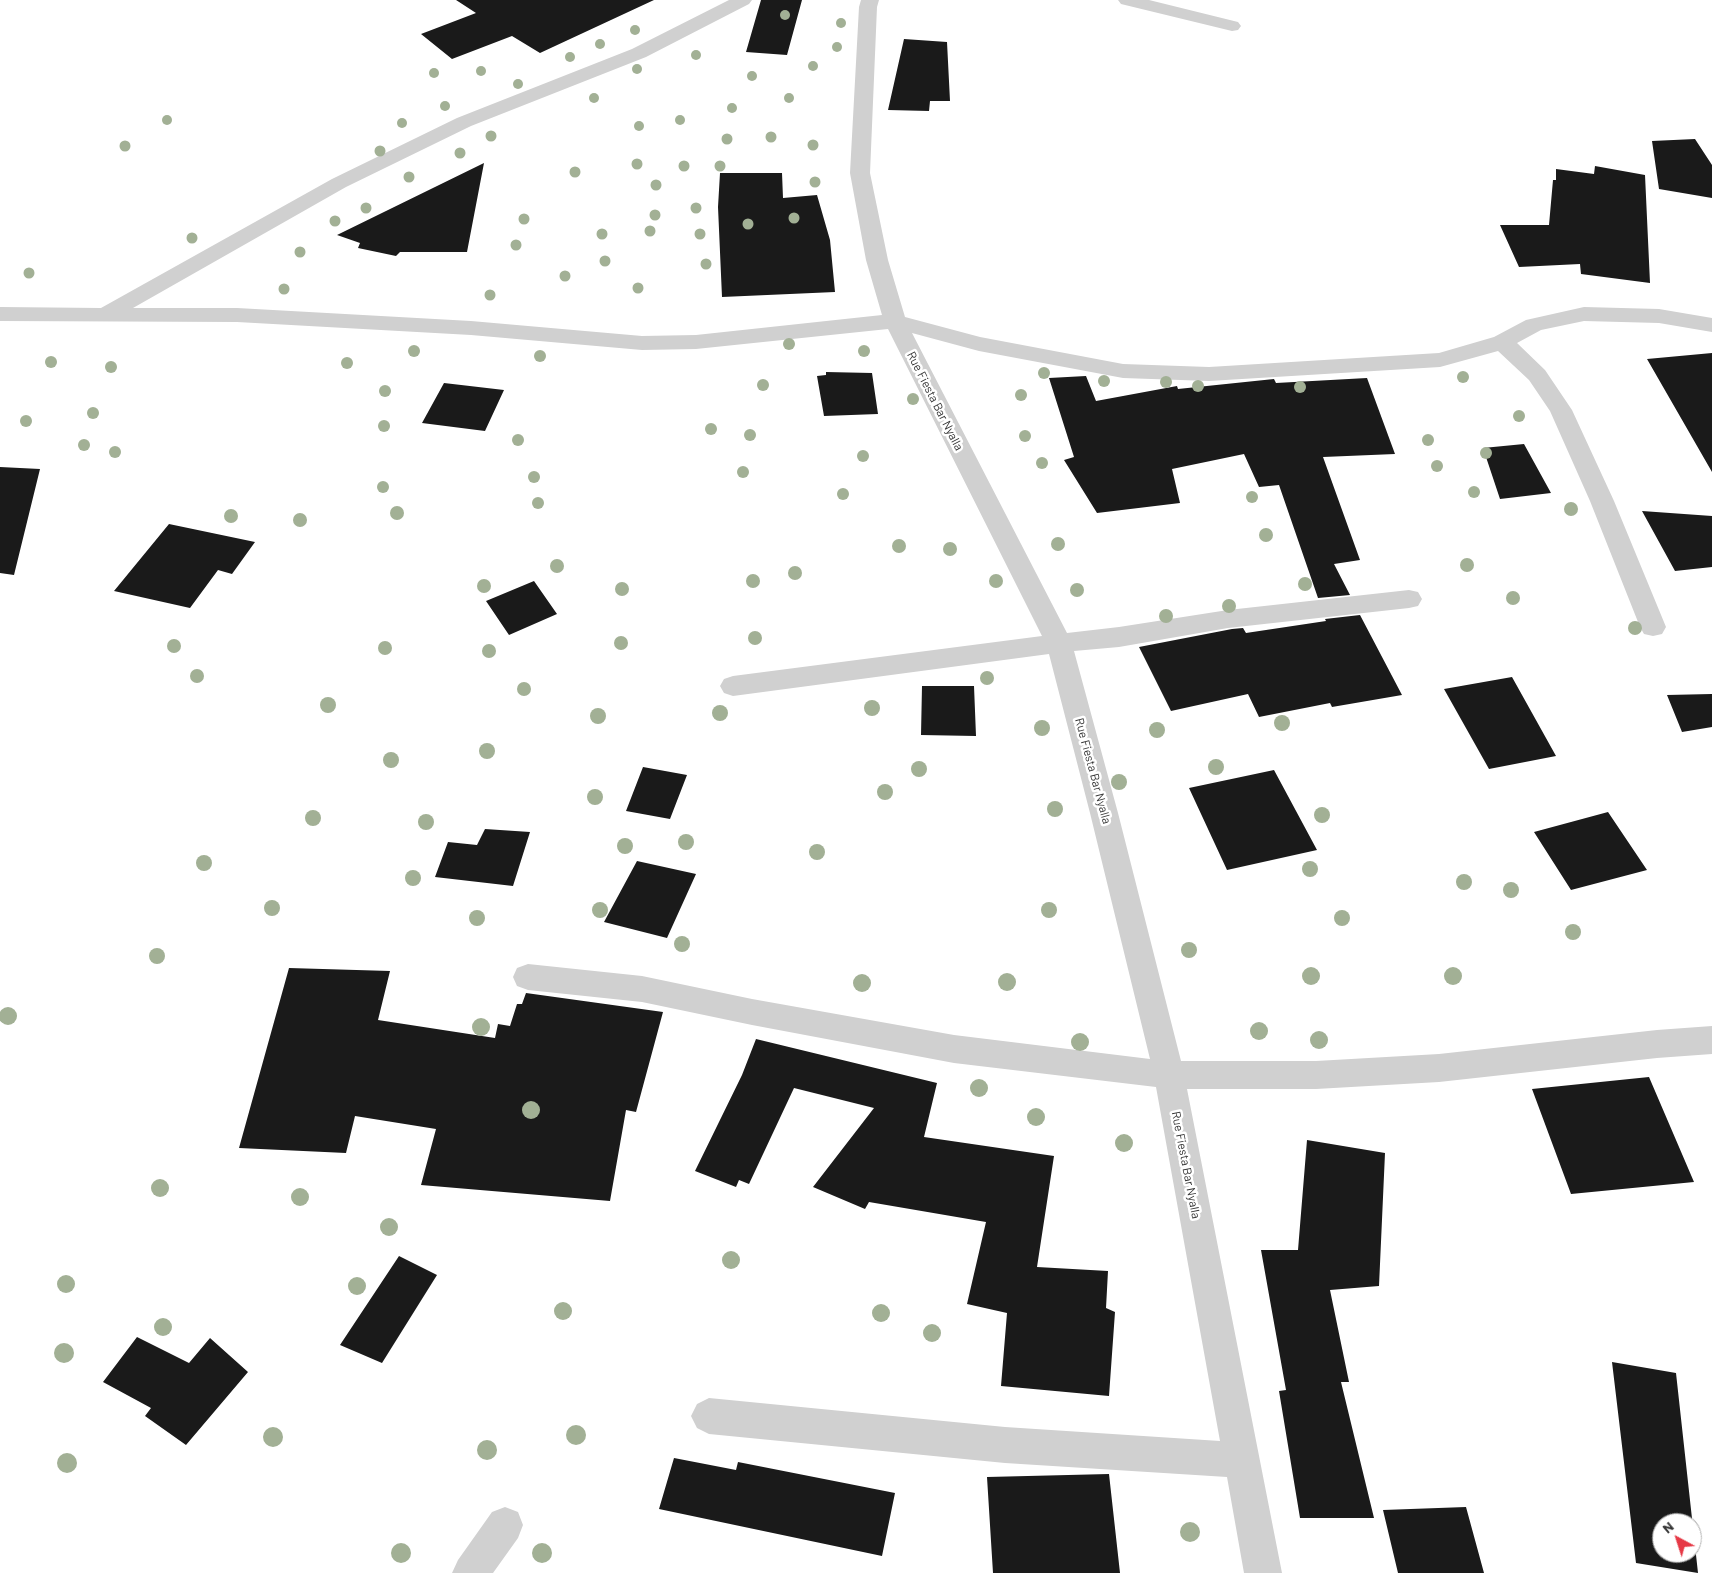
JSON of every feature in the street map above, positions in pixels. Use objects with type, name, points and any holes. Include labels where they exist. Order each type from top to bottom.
[{"type":"street","points":[[108,313],[215,251],[339,183],[464,122],[639,53],[743,0]]},
{"type":"street","name":"Rue Fiesta Bar Nyalla","points":[[870,0],[868,7],[860,173],[877,260],[895,321],[1059,643],[1104,813],[1169,1074],[1262,1573]]},
{"type":"street","points":[[1127,0],[1232,26]]},
{"type":"street","points":[[0,314],[238,315],[471,328],[642,343],[696,342],[895,321],[979,344],[1123,371],[1209,374],[1440,360],[1502,342],[1534,325],[1584,314],[1659,316],[1712,325]]},
{"type":"street","points":[[1502,342],[1536,375],[1561,410],[1602,501],[1653,627]]},
{"type":"street","points":[[733,686],[1059,643],[1120,637],[1228,619],[1409,599]]},
{"type":"street","points":[[528,977],[642,989],[752,1012],[954,1049],[1169,1074],[1316,1075],[1439,1068],[1657,1044],[1712,1040]]},
{"type":"street","points":[[709,1416],[1005,1445],[1241,1460]]},
{"type":"street","points":[[471,1573],[505,1525]]},
{"type":"building","points":[[456,0],[654,0],[540,53],[512,36],[452,59],[421,34],[476,13]]},
{"type":"building","points":[[761,0],[802,0],[787,55],[746,52]]},
{"type":"building","points":[[904,39],[947,42],[950,101],[930,101],[929,111],[888,110]]},
{"type":"building","points":[[1695,139],[1712,165],[1712,198],[1659,189],[1652,141]]},
{"type":"building","points":[[484,163],[467,252],[400,252],[396,256],[358,248],[360,243],[337,235]]},
{"type":"building","points":[[1595,166],[1645,175],[1650,283],[1581,274],[1580,264],[1519,267],[1500,225],[1549,225],[1553,180],[1556,180],[1556,169],[1594,174]]},
{"type":"building","points":[[720,173],[782,173],[783,198],[817,195],[830,240],[835,292],[722,297],[718,207]]},
{"type":"building","points":[[1712,353],[1712,472],[1647,359]]},
{"type":"building","points":[[826,372],[872,373],[878,414],[824,416],[817,376],[826,375]]},
{"type":"building","points":[[1086,376],[1096,401],[1177,386],[1178,389],[1274,379],[1276,383],[1367,378],[1395,454],[1323,457],[1360,560],[1334,564],[1350,595],[1318,598],[1279,485],[1259,487],[1244,454],[1172,469],[1180,503],[1097,513],[1064,460],[1074,457],[1049,378]]},
{"type":"building","points":[[444,383],[504,390],[485,431],[422,423]]},
{"type":"building","points":[[1524,444],[1551,493],[1500,499],[1483,448]]},
{"type":"building","points":[[0,467],[40,469],[14,575],[0,573]]},
{"type":"building","points":[[1642,511],[1712,516],[1712,567],[1675,571]]},
{"type":"building","points":[[169,524],[255,542],[232,574],[218,570],[190,608],[114,591]]},
{"type":"building","points":[[534,581],[557,614],[509,635],[486,601]]},
{"type":"building","points":[[1360,615],[1402,695],[1332,707],[1330,703],[1259,717],[1248,694],[1171,711],[1139,647],[1232,629],[1243,628],[1246,633],[1326,621],[1325,619]]},
{"type":"building","points":[[1512,677],[1556,756],[1489,769],[1444,689]]},
{"type":"building","points":[[922,686],[974,686],[976,736],[921,735]]},
{"type":"building","points":[[1712,694],[1712,727],[1682,732],[1667,695]]},
{"type":"building","points":[[643,767],[687,775],[670,819],[626,811]]},
{"type":"building","points":[[1274,770],[1317,850],[1227,870],[1189,788]]},
{"type":"building","points":[[1608,812],[1647,870],[1571,890],[1534,832]]},
{"type":"building","points":[[485,829],[530,832],[513,886],[435,877],[448,842],[477,845]]},
{"type":"building","points":[[637,861],[696,874],[667,938],[604,922]]},
{"type":"building","points":[[289,968],[390,971],[378,1020],[495,1038],[498,1024],[510,1026],[517,1004],[522,1004],[526,993],[663,1012],[636,1112],[626,1110],[610,1201],[421,1185],[436,1129],[355,1116],[346,1153],[239,1148]]},
{"type":"building","points":[[756,1039],[937,1083],[924,1137],[1054,1156],[1037,1267],[1108,1271],[1106,1308],[1115,1312],[1109,1396],[1001,1386],[1007,1313],[967,1304],[986,1222],[869,1202],[865,1209],[813,1187],[874,1108],[794,1088],[749,1184],[739,1180],[736,1187],[695,1171],[742,1075]]},
{"type":"building","points":[[1649,1077],[1694,1182],[1571,1194],[1532,1089]]},
{"type":"building","points":[[1307,1140],[1385,1153],[1379,1286],[1330,1290],[1349,1382],[1341,1382],[1374,1518],[1300,1518],[1279,1391],[1286,1390],[1261,1250],[1298,1250]]},
{"type":"building","points":[[399,1256],[437,1275],[382,1363],[340,1345]]},
{"type":"building","points":[[137,1337],[189,1363],[210,1338],[248,1372],[186,1445],[145,1416],[151,1408],[103,1382]]},
{"type":"building","points":[[1612,1362],[1676,1373],[1691,1513],[1652,1513],[1652,1563],[1697,1563],[1698,1573],[1636,1563]]},
{"type":"building","points":[[674,1458],[736,1470],[738,1462],[895,1493],[882,1556],[659,1509]]},
{"type":"building","points":[[1109,1474],[1120,1573],[993,1573],[987,1477]]},
{"type":"building","points":[[1466,1507],[1484,1573],[1398,1573],[1383,1510]]}]
